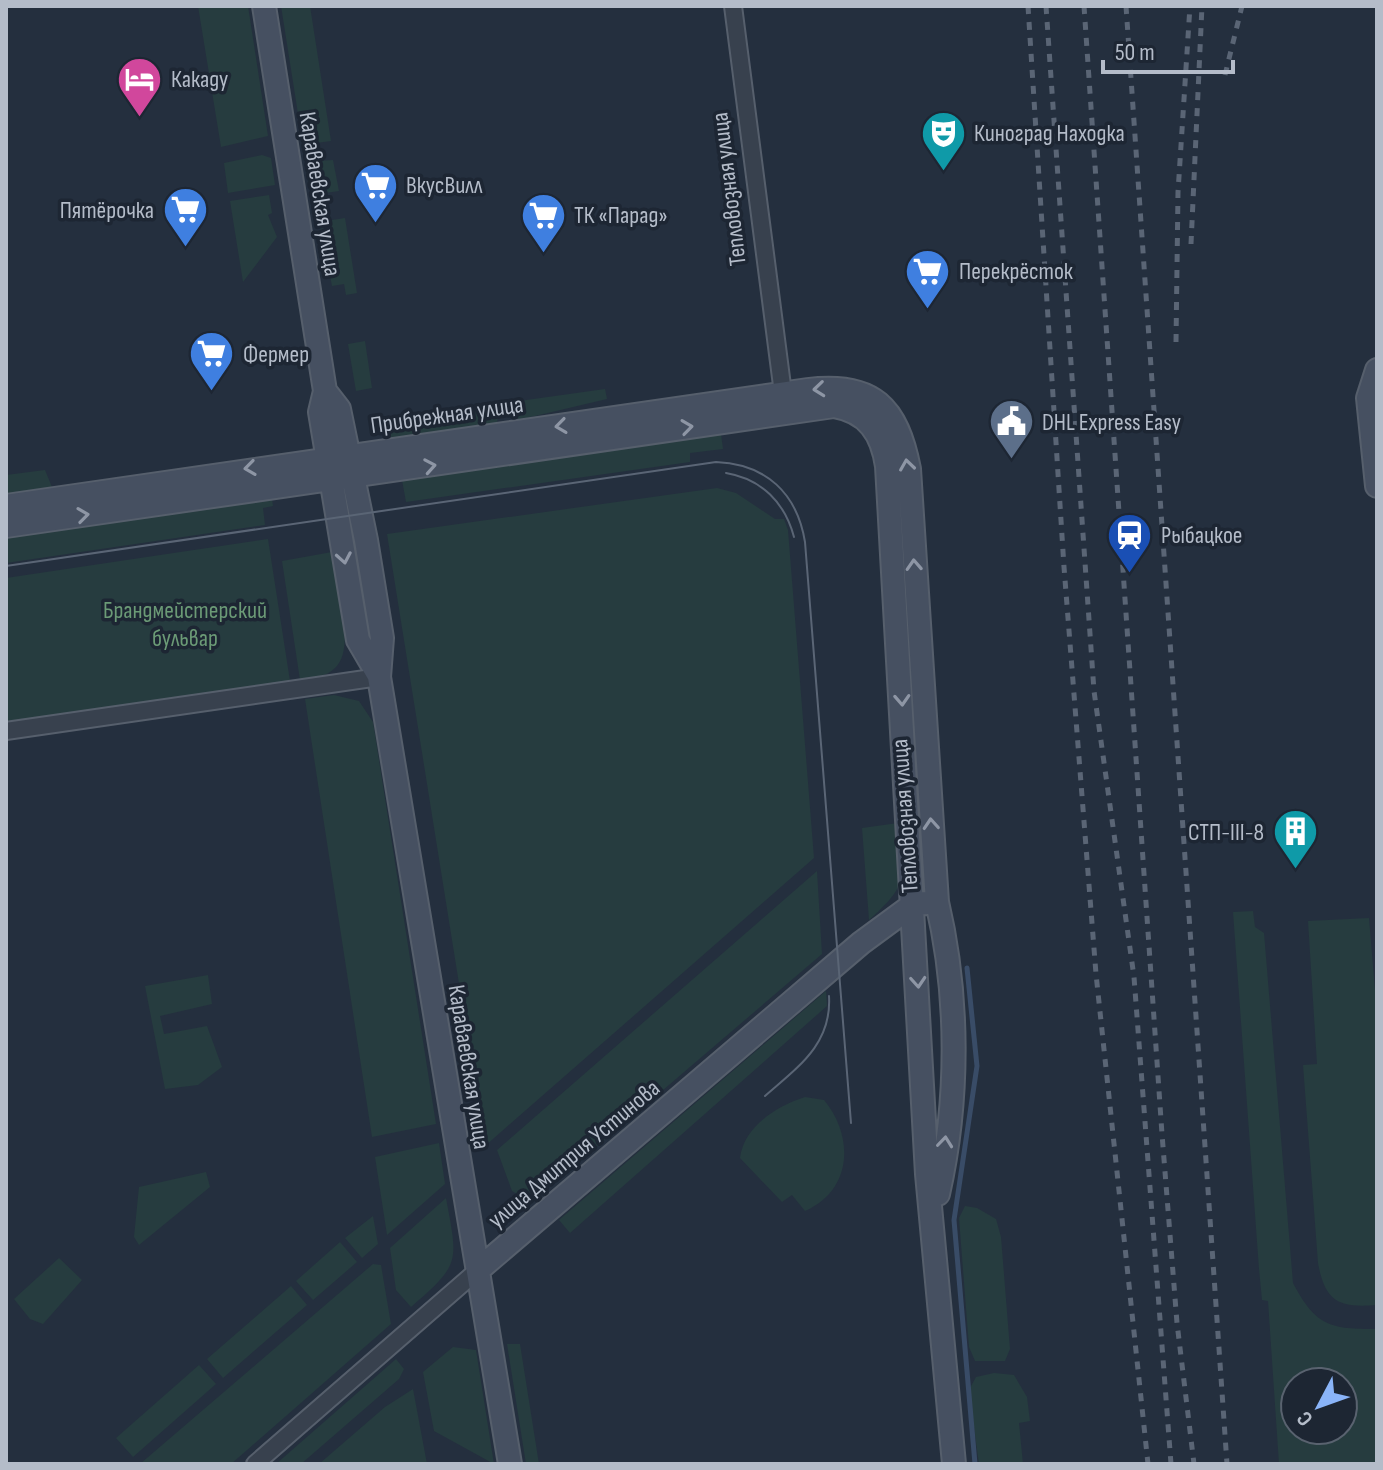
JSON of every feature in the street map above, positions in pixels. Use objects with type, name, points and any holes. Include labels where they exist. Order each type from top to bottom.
[{"type":"street","name":"Караваевская улица","points":[[264,6],[325,391],[320,412],[338,456],[342,480],[358,640],[379,677],[510,1464]]},
{"type":"street","name":"Тепловозная улица","points":[[733,6],[784,404]]},
{"type":"street","points":[[1377,370],[1368,398],[1377,486]]},
{"type":"street","name":"Прибрежная улица","points":[[6,526],[342,480],[784,404],[844,386],[862,391],[882,421]]},
{"type":"street","name":"Прибрежная улица","points":[[6,506],[338,456],[784,404]]},
{"type":"street","name":"Тепловозная улица","points":[[882,421],[925,903],[932,1219],[954,1464]]},
{"type":"street","points":[[6,731],[379,677]]},
{"type":"street","name":"Тепловозная улица","points":[[925,903],[945,935],[953,1036],[941,1179],[932,1219]]},
{"type":"street","name":"улица Дмитрия Устинова","points":[[255,1464],[853,949],[925,903]]},
{"type":"green space","points":[[198,6],[248,6],[268,136],[221,147]]},
{"type":"green space","points":[[281,6],[310,6],[331,141],[309,144],[302,139]]},
{"type":"green space","points":[[262,155],[271,158],[275,185],[228,193],[224,163]]},
{"type":"green space","points":[[333,160],[339,191],[312,195],[306,173],[317,161]]},
{"type":"green space","points":[[269,195],[272,213],[268,215],[277,237],[243,282],[230,201]]},
{"type":"green space","points":[[345,218],[357,293],[346,295],[344,284],[332,286],[319,222]]},
{"type":"green space","points":[[365,341],[372,388],[356,391],[348,344]]},
{"type":"green space","points":[[605,389],[607,399],[518,420],[512,402]]},
{"type":"green space","points":[[499,405],[497,424],[391,438],[388,420]]},
{"type":"green space","points":[[721,434],[723,449],[690,453],[690,462],[406,502],[402,480]]},
{"type":"green space","points":[[45,470],[52,487],[6,494],[6,475]]},
{"type":"green space","points":[[717,488],[736,493],[775,519],[784,519],[788,530],[814,858],[485,1146],[387,534]]},
{"type":"green space","points":[[272,499],[273,506],[263,508],[265,525],[6,563],[6,537]]},
{"type":"green space","name":"Брандмейстерский бульвар","points":[[268,539],[290,681],[6,722],[6,578]]},
{"type":"green space","points":[[332,552],[345,630],[341,658],[328,673],[300,680],[282,561]]},
{"type":"green space","points":[[334,695],[359,701],[373,722],[436,1124],[372,1137],[305,699]]},
{"type":"green space","points":[[898,823],[902,877],[892,896],[869,920],[862,828]]},
{"type":"green space","points":[[817,871],[822,954],[531,1203],[512,1191],[497,1150]]},
{"type":"green space","points":[[1253,911],[1255,927],[1264,933],[1293,1283],[1309,1309],[1326,1322],[1348,1328],[1377,1329],[1377,1464],[1279,1464],[1268,1301],[1262,1300],[1233,912]]},
{"type":"green space","points":[[1369,918],[1377,1014],[1377,1305],[1364,1306],[1336,1300],[1321,1276],[1303,1065],[1317,1064],[1308,921]]},
{"type":"green space","points":[[208,975],[212,1004],[160,1016],[164,1034],[207,1026],[222,1067],[198,1085],[165,1089],[145,986]]},
{"type":"green space","points":[[826,991],[827,1006],[570,1233],[559,1220]]},
{"type":"green space","points":[[805,1097],[824,1100],[834,1114],[844,1145],[844,1161],[832,1190],[821,1202],[805,1211],[792,1195],[782,1202],[740,1158],[755,1127],[773,1112]]},
{"type":"green space","points":[[439,1143],[445,1184],[387,1235],[375,1157]]},
{"type":"green space","points":[[206,1172],[210,1187],[139,1245],[134,1237],[139,1187]]},
{"type":"green space","points":[[446,1198],[453,1236],[452,1260],[439,1281],[411,1307],[396,1290],[390,1248]]},
{"type":"green space","points":[[965,1206],[977,1208],[996,1219],[1001,1237],[1010,1349],[1005,1361],[975,1361],[969,1347],[959,1218]]},
{"type":"green space","points":[[373,1216],[378,1244],[362,1258],[345,1238]]},
{"type":"green space","points":[[340,1242],[357,1262],[313,1300],[296,1281]]},
{"type":"green space","points":[[59,1258],[82,1280],[43,1324],[30,1319],[14,1299]]},
{"type":"green space","points":[[373,1264],[381,1265],[391,1324],[231,1464],[140,1464]]},
{"type":"green space","points":[[291,1286],[307,1305],[223,1378],[207,1359]]},
{"type":"green space","points":[[507,1344],[520,1344],[539,1464],[526,1464]]},
{"type":"green space","points":[[453,1347],[476,1350],[494,1464],[434,1431],[423,1372]]},
{"type":"green space","points":[[396,1359],[404,1369],[399,1379],[301,1464],[276,1464]]},
{"type":"green space","points":[[199,1365],[216,1384],[133,1457],[116,1438]]},
{"type":"green space","points":[[994,1373],[1014,1375],[1027,1397],[1030,1421],[1019,1423],[1023,1464],[979,1464],[969,1390],[976,1377]]},
{"type":"green space","points":[[413,1389],[427,1464],[319,1464],[385,1407]]},
{"type":"waterway","points":[[967,968],[977,1066],[954,1220],[975,1464]]},
{"type":"tram line","points":[[6,566],[716,462],[750,468],[764,475],[787,496],[795,509],[805,542],[851,1123]]},
{"type":"tram line","points":[[726,473],[751,481],[770,494],[785,514],[794,537]]},
{"type":"tram line","points":[[765,1096],[801,1064],[819,1041],[825,1028],[829,996]]},
{"type":"railway","points":[[1028,6],[1064,567],[1096,974],[1148,1464]]},
{"type":"railway","points":[[1046,6],[1094,691],[1134,977],[1171,1464]]},
{"type":"railway","points":[[1084,6],[1162,1134],[1177,1323],[1194,1464]]},
{"type":"railway","points":[[1126,6],[1227,1464]]},
{"type":"railway","points":[[1176,342],[1178,192],[1190,6]]},
{"type":"railway","points":[[1191,244],[1202,6]]},
{"type":"railway","points":[[1225,75],[1242,6]]},
{"type":"place","name":"Какаду","points":[[140,118]]},
{"type":"place","name":"Киноград Находка","points":[[943,172]]},
{"type":"place","name":"ВкусВилл","points":[[375,224]]},
{"type":"place","name":"Пятёрочка","points":[[185,249]]},
{"type":"place","name":"ТК «Парад»","points":[[543,254]]},
{"type":"place","name":"Перекрёсток","points":[[928,310]]},
{"type":"place","name":"Фермер","points":[[212,393]]},
{"type":"place","name":"DHL Express Easy","points":[[1011,461]]},
{"type":"place","name":"Рыбацкое","points":[[1130,574]]},
{"type":"place","name":"СТП-III-8","points":[[1295,871]]}]
